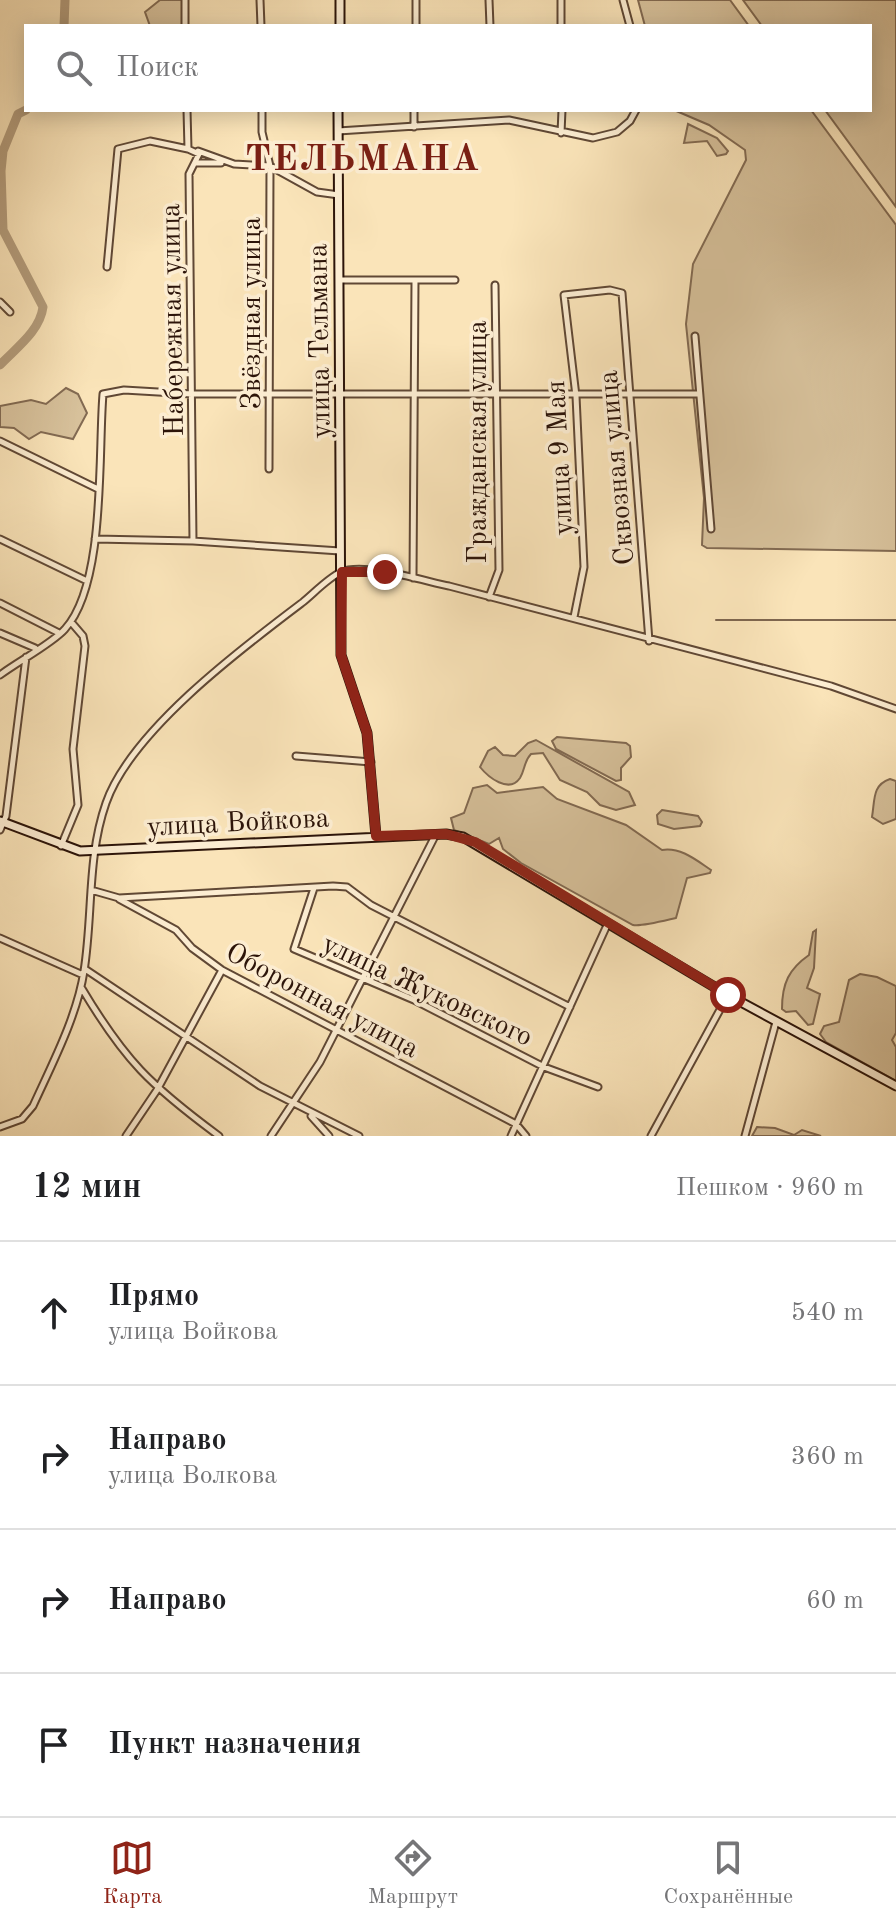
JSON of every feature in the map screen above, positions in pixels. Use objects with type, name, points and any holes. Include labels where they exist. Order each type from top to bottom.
[{"type":"street","points":[[185,0],[185,24]]},
{"type":"street","points":[[260,0],[261,24]]},
{"type":"street","points":[[340,0],[340,24]]},
{"type":"street","points":[[416,0],[416,24]]},
{"type":"street","points":[[489,0],[490,24]]},
{"type":"street","points":[[561,0],[561,24]]},
{"type":"street","points":[[623,0],[629,24]]},
{"type":"street","points":[[187,112],[188,149]]},
{"type":"street","name":"Звёздная улица","points":[[262,112],[262,132],[270,166],[269,469]]},
{"type":"street","name":"улица Тельмана","points":[[338,112],[341,655],[367,733],[372,762],[376,836]]},
{"type":"street","points":[[414,112],[414,127]]},
{"type":"street","points":[[494,112],[494,120]]},
{"type":"street","points":[[561,133],[562,112]]},
{"type":"street","points":[[338,131],[494,120],[517,121],[561,133],[606,136],[624,127],[635,112]]},
{"type":"street","points":[[107,267],[116,152],[128,144],[150,141],[198,151],[234,164]]},
{"type":"street","name":"Набережная улица","points":[[193,541],[189,174],[197,163],[198,151]]},
{"type":"street","points":[[197,163],[270,166],[317,192],[339,195]]},
{"type":"street","points":[[340,280],[455,280]]},
{"type":"street","points":[[413,578],[415,281]]},
{"type":"street","name":"Гражданская улица","points":[[489,597],[499,570],[495,285]]},
{"type":"street","name":"улица 9 Мая","points":[[574,617],[584,567],[576,396],[564,295],[610,290],[622,293]]},
{"type":"street","name":"Сквозная улица","points":[[622,293],[649,641]]},
{"type":"street","points":[[0,302],[10,312]]},
{"type":"street","points":[[695,336],[711,529]]},
{"type":"street","points":[[0,675],[35,648],[60,634],[71,622],[87,581],[95,539],[103,394],[124,390],[270,395],[699,394]]},
{"type":"street","points":[[0,441],[98,489]]},
{"type":"street","points":[[0,539],[87,581]]},
{"type":"street","points":[[95,539],[193,541],[341,551]]},
{"type":"street","points":[[0,1127],[22,1119],[33,1106],[81,987],[93,850],[113,783],[136,750],[169,715],[261,635],[342,572],[385,572],[574,617],[649,641],[831,686],[896,709]]},
{"type":"street","points":[[0,603],[60,634]]},
{"type":"street","points":[[61,846],[78,805],[73,749],[85,646],[83,636],[71,622]]},
{"type":"street","points":[[0,633],[35,648]]},
{"type":"street","points":[[1,824],[26,656]]},
{"type":"street","points":[[296,756],[372,762]]},
{"type":"street","name":"улица Войкова","points":[[1,824],[61,846],[93,850],[436,834],[475,842],[728,995],[896,1086]]},
{"type":"street","points":[[271,1136],[295,1104],[337,1031],[436,834]]},
{"type":"street","points":[[91,890],[119,898],[298,886],[347,887],[371,905],[570,1007]]},
{"type":"street","name":"улица Жуковского","points":[[314,888],[294,949],[365,979],[544,1067],[598,1087]]},
{"type":"street","name":"Оборонная улица","points":[[119,898],[176,930],[192,948],[222,970],[516,1124]]},
{"type":"street","points":[[511,1136],[608,923]]},
{"type":"street","points":[[0,938],[84,972],[260,1086],[359,1136]]},
{"type":"street","points":[[126,1136],[157,1090],[222,970]]},
{"type":"street","points":[[81,987],[121,1050],[157,1090],[219,1136]]},
{"type":"street","points":[[651,1136],[728,995]]},
{"type":"street","points":[[745,1136],[776,1022]]},
{"type":"street","points":[[308,1112],[329,1136]]},
{"type":"street","points":[[516,1124],[526,1136]]},
{"type":"shaded area","points":[[160,0],[188,0],[185,24],[149,24],[145,12]]},
{"type":"shaded area","points":[[638,0],[730,0],[748,24],[644,24]]},
{"type":"shaded area","points":[[743,0],[896,0],[896,207],[826,112],[872,112],[872,24],[761,24]]},
{"type":"shaded area","points":[[679,112],[812,112],[896,225],[896,551],[707,548],[702,545],[704,498],[686,324],[693,264],[746,160],[745,150],[709,125]]},
{"type":"shaded area","points":[[688,124],[717,138],[728,151],[726,154],[717,156],[707,141],[684,143]]},
{"type":"shaded area","points":[[66,388],[78,394],[87,413],[73,439],[41,432],[29,439],[14,428],[0,427],[0,406],[31,400],[46,404]]},
{"type":"shaded area","points":[[557,737],[626,743],[630,746],[631,757],[621,768],[621,780],[616,781],[556,749],[552,741]]},
{"type":"shaded area","points":[[536,740],[629,792],[635,805],[616,810],[600,805],[587,792],[560,780],[543,753],[531,754],[515,783],[505,784],[493,779],[480,767],[488,751],[495,747],[503,755],[515,756],[528,743]]},
{"type":"shaded area","points":[[890,779],[896,781],[896,819],[883,824],[872,817],[874,799],[880,785]]},
{"type":"shaded area","points":[[487,785],[497,793],[543,787],[557,799],[626,825],[662,850],[676,850],[688,855],[711,870],[710,873],[687,878],[676,918],[633,925],[521,863],[503,849],[499,838],[489,844],[454,830],[451,818],[464,813],[473,788]]},
{"type":"shaded area","points":[[662,810],[698,816],[702,822],[700,826],[674,829],[658,824],[657,815]]},
{"type":"shaded area","points":[[816,930],[814,968],[807,988],[820,994],[813,1024],[808,1025],[796,1011],[786,1012],[782,1009],[782,1000],[788,978],[809,955]]},
{"type":"shaded area","points":[[860,974],[877,977],[896,986],[896,1033],[892,1040],[896,1047],[896,1081],[826,1042],[820,1034],[824,1026],[839,1022],[849,980]]},
{"type":"shaded area","points":[[757,1127],[775,1128],[794,1135],[802,1130],[821,1136],[752,1136]]},
{"type":"waterway","points":[[64,24],[65,0]]},
{"type":"waterway","points":[[0,365],[32,331],[43,307],[3,230],[3,151],[18,114],[24,111]]},
{"type":"waterway","points":[[716,620],[896,620]]},
{"type":"district","name":"ТЕЛЬМАНА","points":[[363,157]]},
{"type":"route","points":[[385,572],[342,572],[341,655],[367,733],[372,762],[376,836],[446,834],[475,842],[728,995]]}]
